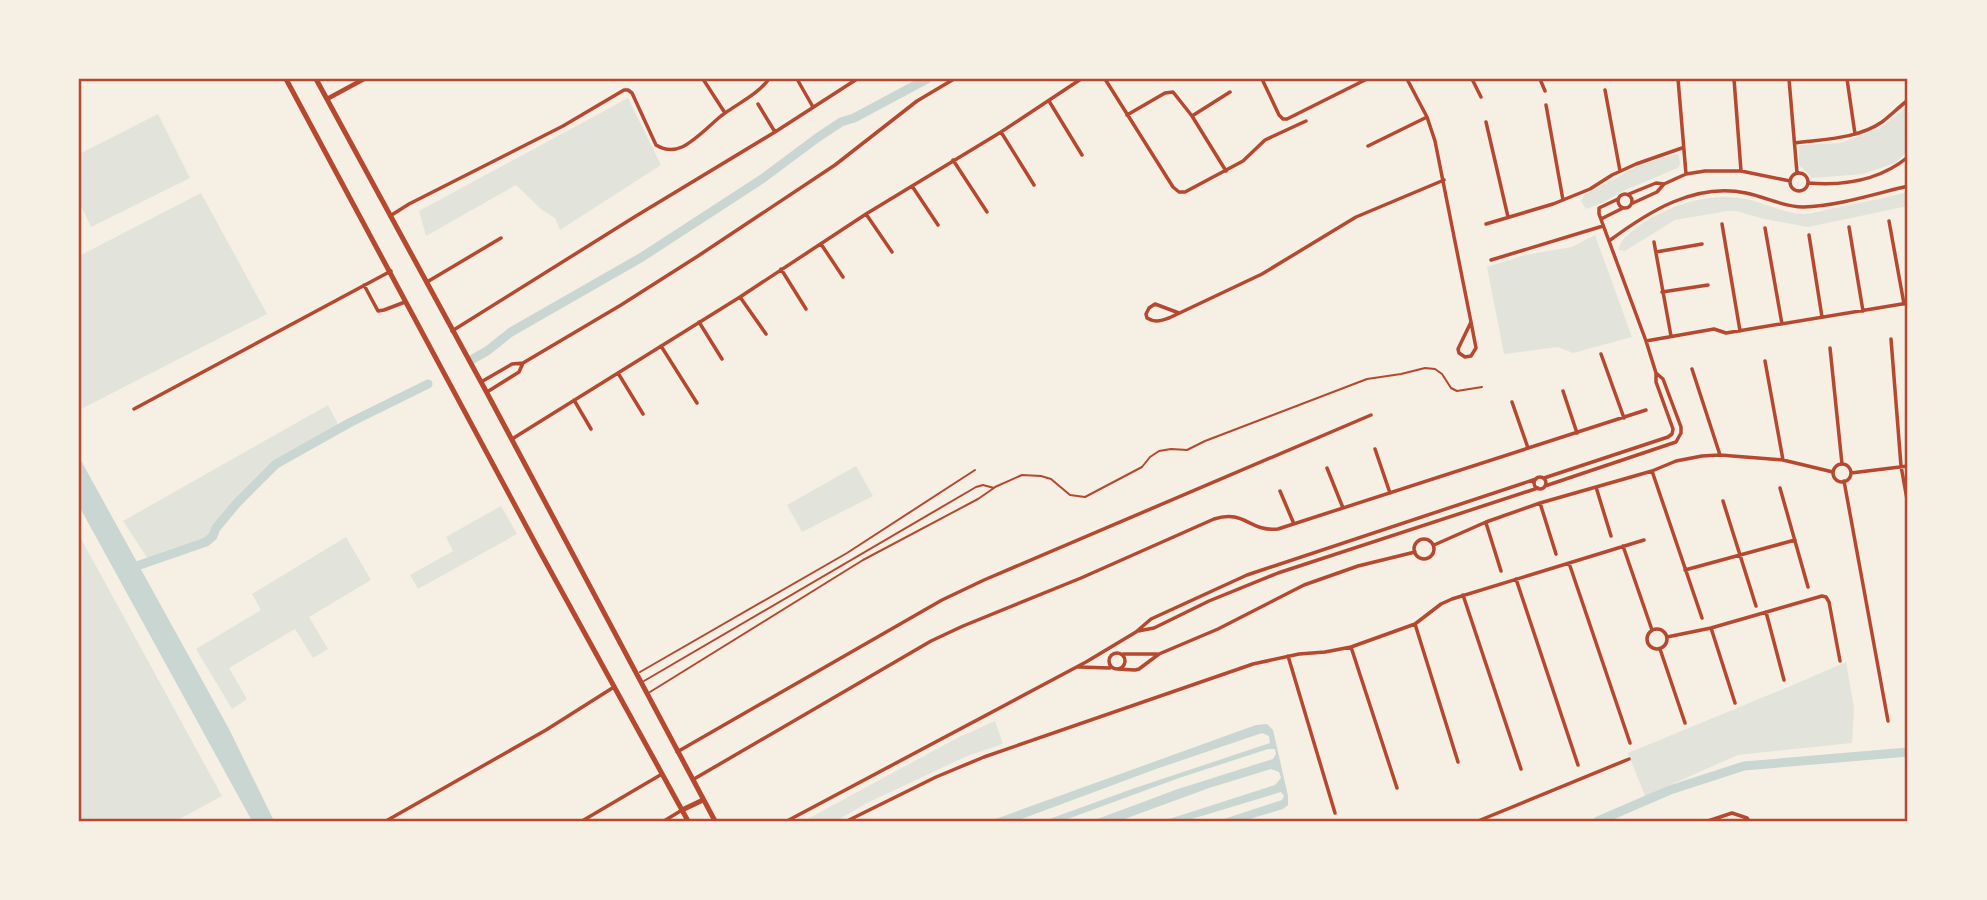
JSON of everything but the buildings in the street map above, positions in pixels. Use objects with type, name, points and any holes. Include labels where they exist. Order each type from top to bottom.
[{"type":"main road","points":[[286,79],[688,821]]},
{"type":"main road","points":[[316,79],[715,821]]},
{"type":"main road","points":[[682,810],[703,800]]},
{"type":"street","points":[[327,99],[364,79]]},
{"type":"street","points":[[703,79],[725,113]]},
{"type":"street","points":[[390,216],[563,126],[624,90],[632,93],[656,145],[664,150],[682,147],[725,113],[752,96],[769,79]]},
{"type":"street","points":[[797,79],[813,107]]},
{"type":"street","points":[[452,331],[775,132],[856,79]]},
{"type":"street","points":[[481,382],[512,364],[523,363],[698,256],[835,165],[917,101],[954,79]]},
{"type":"street","points":[[512,440],[1081,79]]},
{"type":"street","points":[[1105,79],[1173,187],[1179,192],[1185,192],[1226,171],[1243,161],[1265,140],[1306,121]]},
{"type":"street","points":[[1262,79],[1279,115],[1287,119],[1367,79]]},
{"type":"street","points":[[1407,79],[1427,117],[1444,180],[1471,322],[1475,352],[1465,357],[1458,349],[1471,322]]},
{"type":"street","points":[[1472,79],[1481,97]]},
{"type":"street","points":[[1540,79],[1545,91]]},
{"type":"street","points":[[1678,79],[1686,174]]},
{"type":"street","points":[[1734,79],[1741,171]]},
{"type":"street","points":[[1789,79],[1797,173]]},
{"type":"street","points":[[1847,79],[1855,134]]},
{"type":"street","points":[[1605,90],[1620,172]]},
{"type":"street","points":[[1127,115],[1169,91],[1177,96],[1192,116],[1226,171]]},
{"type":"street","points":[[1192,116],[1230,92]]},
{"type":"street","points":[[1795,143],[1848,137],[1882,122],[1908,100]]},
{"type":"street","points":[[1049,101],[1082,155]]},
{"type":"street","points":[[758,104],[775,132]]},
{"type":"street","points":[[1546,105],[1563,200]]},
{"type":"street","points":[[1368,146],[1427,117]]},
{"type":"street","points":[[1486,122],[1508,218]]},
{"type":"street","points":[[1001,132],[1034,185]]},
{"type":"street","points":[[1486,224],[1563,200],[1655,156],[1682,148]]},
{"type":"street","points":[[1808,183],[1851,182],[1877,176],[1896,167],[1908,157]]},
{"type":"street","points":[[953,160],[987,212]]},
{"type":"street","points":[[1601,219],[1657,192],[1664,184],[1686,174],[1741,171],[1790,181]]},
{"type":"street","points":[[1797,173],[1805,175],[1808,183],[1803,191],[1796,191],[1791,187],[1790,181],[1797,173]]},
{"type":"street","points":[[1179,313],[1155,304],[1146,314],[1147,318],[1159,322],[1179,313],[1262,274],[1348,222],[1444,180]]},
{"type":"street","points":[[786,821],[1077,667],[1136,632],[1151,619],[1247,575],[1539,477],[1544,478],[1668,437],[1673,429],[1656,373],[1599,214],[1599,208],[1618,199],[1621,194],[1629,194],[1656,183],[1664,184]]},
{"type":"street","points":[[912,186],[938,225]]},
{"type":"street","points":[[1609,242],[1655,210],[1676,200],[1705,193],[1745,193],[1801,207],[1908,186]]},
{"type":"street","points":[[1629,194],[1632,203]]},
{"type":"street","points":[[1618,199],[1623,208]]},
{"type":"street","points":[[866,214],[891,252]]},
{"type":"street","points":[[1646,341],[1714,329],[1726,333],[1906,304],[1889,221]]},
{"type":"street","points":[[1722,224],[1740,331]]},
{"type":"street","points":[[1491,260],[1604,226]]},
{"type":"street","points":[[1849,227],[1863,311]]},
{"type":"street","points":[[1765,228],[1782,324]]},
{"type":"street","points":[[1809,235],[1822,317]]},
{"type":"street","points":[[426,283],[501,238]]},
{"type":"street","points":[[1654,242],[1671,336]]},
{"type":"street","points":[[821,243],[843,277]]},
{"type":"street","points":[[1656,252],[1702,244]]},
{"type":"street","points":[[780,269],[806,309]]},
{"type":"street","points":[[134,409],[391,271]]},
{"type":"street","points":[[363,285],[377,311],[407,301]]},
{"type":"street","points":[[1662,292],[1708,285]]},
{"type":"street","points":[[740,297],[765,334]]},
{"type":"street","points":[[699,322],[722,359]]},
{"type":"street","points":[[1891,339],[1908,505]]},
{"type":"street","points":[[661,346],[697,403]]},
{"type":"street","points":[[1830,348],[1842,464]]},
{"type":"street","points":[[1601,354],[1623,418]]},
{"type":"street","points":[[1765,361],[1783,460]]},
{"type":"street","points":[[487,393],[519,372],[523,363]]},
{"type":"street","points":[[1692,369],[1720,455]]},
{"type":"street","points":[[618,373],[643,414]]},
{"type":"street","points":[[1136,632],[1154,628],[1209,601],[1278,573],[1676,442],[1681,427],[1663,379],[1656,373]]},
{"type":"street","points":[[1563,391],[1577,433]]},
{"type":"street","points":[[574,400],[591,429]]},
{"type":"street","points":[[1512,402],[1528,448]]},
{"type":"street","points":[[692,780],[931,641],[1214,519],[1231,515],[1271,530],[1646,410]]},
{"type":"street","points":[[677,752],[942,600],[1371,415]]},
{"type":"street","points":[[1375,449],[1390,493]]},
{"type":"street","points":[[1434,545],[1486,522],[1652,471],[1676,461],[1720,455],[1783,460],[1833,472]]},
{"type":"street","points":[[1842,464],[1849,467],[1851,473],[1844,481],[1836,480],[1833,472],[1835,467],[1842,464]]},
{"type":"street","points":[[1851,473],[1908,466]]},
{"type":"street","points":[[1328,468],[1343,508]]},
{"type":"street","points":[[1652,471],[1702,618]]},
{"type":"street","points":[[1544,478],[1545,486]]},
{"type":"street","points":[[1536,479],[1538,488]]},
{"type":"street","points":[[1844,481],[1888,721]]},
{"type":"street","points":[[1596,487],[1611,536]]},
{"type":"street","points":[[1780,488],[1808,587]]},
{"type":"street","points":[[1280,491],[1294,524]]},
{"type":"street","points":[[1723,501],[1756,606]]},
{"type":"street","points":[[1541,503],[1556,554]]},
{"type":"street","points":[[1486,522],[1501,571]]},
{"type":"street","points":[[1421,539],[1434,545],[1433,553],[1427,558],[1420,558],[1415,552],[1415,544],[1421,539]]},
{"type":"street","points":[[847,821],[936,776],[984,757],[1253,664],[1351,647],[1415,624],[1441,604],[1463,595],[1644,540]]},
{"type":"street","points":[[1685,570],[1795,540]]},
{"type":"street","points":[[1623,546],[1652,630]]},
{"type":"street","points":[[1077,667],[1135,670],[1159,654],[1218,629],[1304,585],[1358,566],[1415,552]]},
{"type":"street","points":[[1569,563],[1630,743]]},
{"type":"street","points":[[1516,579],[1578,765]]},
{"type":"street","points":[[1463,595],[1521,769]]},
{"type":"street","points":[[1667,637],[1711,628],[1822,596],[1826,597],[1829,603],[1840,661]]},
{"type":"street","points":[[1766,612],[1784,680]]},
{"type":"street","points":[[1415,624],[1458,762]]},
{"type":"street","points":[[1711,628],[1735,704]]},
{"type":"street","points":[[1652,630],[1661,630],[1667,637],[1667,643],[1660,649],[1653,649],[1647,641],[1652,630]]},
{"type":"street","points":[[1351,647],[1397,788]]},
{"type":"street","points":[[1660,649],[1685,723]]},
{"type":"street","points":[[1091,659],[1121,654],[1159,654]]},
{"type":"street","points":[[1114,668],[1123,667],[1125,662],[1121,654]]},
{"type":"street","points":[[1112,655],[1109,661],[1114,668]]},
{"type":"street","points":[[1288,656],[1335,813]]},
{"type":"street","points":[[386,821],[545,730],[614,687]]},
{"type":"street","points":[[1478,821],[1629,759]]},
{"type":"street","points":[[582,821],[662,774]]},
{"type":"street","points":[[664,821],[682,810]]},
{"type":"street","points":[[1708,821],[1732,813],[1749,821]]},
{"type":"lane","points":[[646,694],[863,560],[1022,475],[1051,479],[1070,495],[1085,497],[1142,467],[1159,451],[1187,450],[1367,379],[1424,368],[1435,369],[1443,374],[1451,388],[1457,391],[1482,387]]},
{"type":"lane","points":[[636,674],[847,553],[975,470]]},
{"type":"lane","points":[[640,684],[976,488],[983,485],[994,488]]},
{"type":"shaded area","points":[[628,98],[661,165],[560,230],[555,218],[542,210],[516,185],[426,236],[419,211]]},
{"type":"shaded area","points":[[1908,106],[1908,151],[1895,163],[1863,174],[1812,178],[1799,165],[1799,145],[1840,143],[1879,129]]},
{"type":"shaded area","points":[[158,114],[190,178],[91,227],[82,208],[79,209],[79,154]]},
{"type":"shaded area","points":[[1674,154],[1679,155],[1678,168],[1586,209],[1581,201],[1584,195],[1640,165]]},
{"type":"shaded area","points":[[1908,192],[1908,206],[1808,227],[1736,211],[1675,220],[1625,251],[1619,250],[1632,231],[1655,216],[1681,205],[1709,198],[1751,200],[1803,214]]},
{"type":"shaded area","points":[[201,193],[267,314],[79,410],[79,256]]},
{"type":"shaded area","points":[[1595,235],[1632,337],[1573,353],[1558,347],[1504,354],[1487,267],[1525,255],[1572,247]]},
{"type":"shaded area","points":[[328,405],[340,428],[279,459],[232,503],[207,539],[148,559],[123,521]]},
{"type":"shaded area","points":[[79,457],[229,729],[274,821],[252,821],[79,506]]},
{"type":"shaded area","points":[[856,466],[873,496],[802,532],[787,505]]},
{"type":"shaded area","points":[[501,506],[517,534],[418,589],[410,575],[453,551],[446,537]]},
{"type":"shaded area","points":[[79,535],[222,796],[176,821],[79,821]]},
{"type":"shaded area","points":[[346,537],[371,580],[309,617],[328,649],[313,658],[295,629],[229,668],[247,699],[232,709],[196,649],[261,610],[252,594]]},
{"type":"shaded area","points":[[1846,662],[1854,708],[1852,743],[1738,755],[1645,796],[1628,753]]},
{"type":"shaded area","points":[[995,721],[1003,744],[967,756],[867,803],[836,821],[804,821],[955,739]]},
{"type":"shaded area","points":[[1267,724],[1273,730],[1288,796],[1288,805],[1283,809],[1243,821],[1218,821],[1282,800],[1284,796],[1281,792],[1185,821],[1163,821],[1275,785],[1281,778],[1279,772],[1271,769],[1119,821],[1092,821],[1178,789],[1273,759],[1275,749],[1268,749],[1062,821],[1044,821],[1270,743],[1269,736],[1262,733],[1016,821],[990,821],[1256,725]]},
{"type":"waterway","points":[[471,360],[511,332],[642,257],[762,179],[841,122],[854,118],[927,79]]},
{"type":"waterway","points":[[131,568],[206,542],[237,503],[276,464],[351,422],[428,384]]},
{"type":"waterway","points":[[1598,821],[1670,790],[1744,766],[1908,752]]}]
